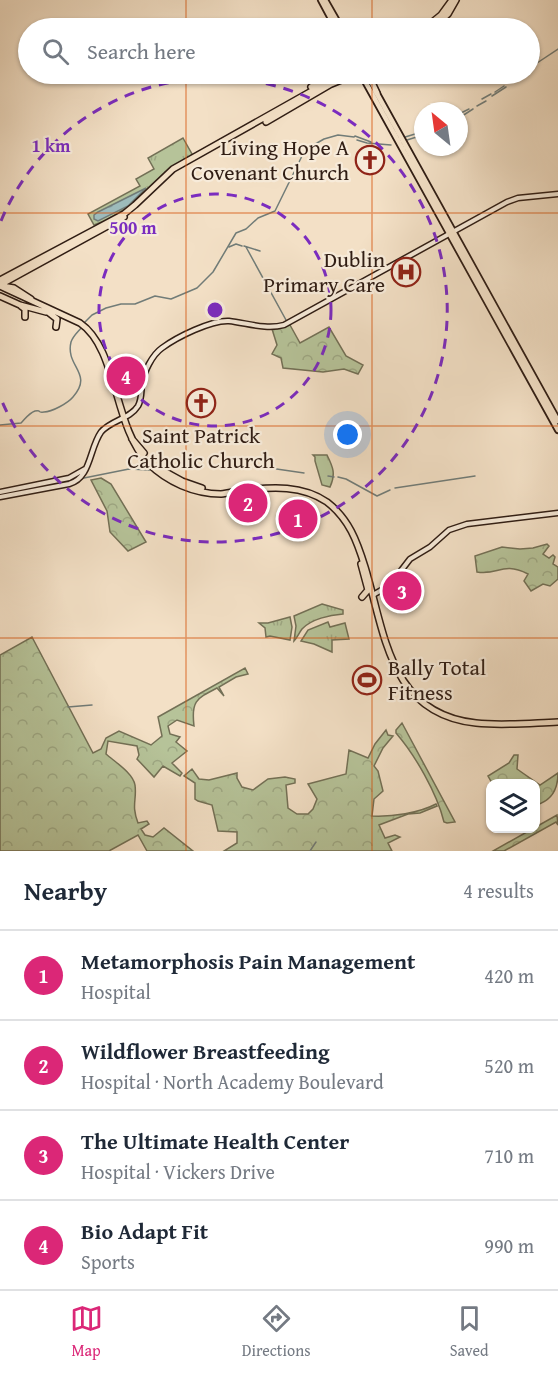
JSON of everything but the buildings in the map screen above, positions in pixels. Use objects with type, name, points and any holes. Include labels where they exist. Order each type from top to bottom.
[{"type":"highway","points":[[438,18],[454,0]]},
{"type":"highway","points":[[283,110],[290,101],[318,84]]},
{"type":"highway","points":[[2,285],[126,212],[167,173],[195,156],[265,122],[294,100],[323,84]]},
{"type":"highway","points":[[372,84],[376,93]]},
{"type":"highway","points":[[169,176],[329,85]]},
{"type":"highway","points":[[229,140],[265,122],[319,86]]},
{"type":"highway","points":[[283,110],[294,100]]},
{"type":"highway","points":[[2,285],[132,213],[173,172],[195,156]]},
{"type":"highway","points":[[22,292],[18,281],[24,273]]},
{"type":"highway","points":[[15,277],[14,281],[22,292]]},
{"type":"highway","points":[[2,285],[22,292],[85,329],[99,346],[132,439],[140,453],[177,490]]},
{"type":"highway","points":[[2,285],[25,308],[25,317]]},
{"type":"highway","points":[[2,285],[57,319],[56,327]]},
{"type":"highway","points":[[2,285],[22,298],[58,313]]},
{"type":"highway","points":[[20,305],[75,322]]},
{"type":"highway","points":[[51,305],[58,313]]},
{"type":"highway","points":[[132,439],[156,465],[186,485]]},
{"type":"highway","points":[[159,472],[186,485],[210,489],[287,488],[321,498],[348,524],[362,556],[393,663],[404,682],[417,697],[452,718],[482,724],[558,720]]},
{"type":"highway","points":[[362,556],[360,561],[368,590],[362,597]]},
{"type":"highway","points":[[373,595],[376,598],[398,666],[409,684]]},
{"type":"highway","points":[[393,663],[405,682],[432,704],[458,716],[488,721],[558,720]]},
{"type":"main road","points":[[321,0],[331,18]]},
{"type":"main road","points":[[326,0],[336,18]]},
{"type":"main road","points":[[366,84],[397,133]]},
{"type":"main road","points":[[376,93],[558,430]]},
{"type":"main road","points":[[0,497],[75,482],[83,475],[102,432],[138,406],[144,375],[155,356],[165,346],[218,322],[268,327],[284,325],[512,200],[558,194]]},
{"type":"main road","points":[[451,232],[558,422]]},
{"type":"main road","points":[[0,492],[69,478],[85,469]]},
{"type":"main road","points":[[373,595],[388,588],[410,559],[430,547],[455,527],[558,513]]},
{"type":"main road","points":[[379,621],[387,635]]},
{"type":"green space","points":[[183,138],[192,154],[190,157],[165,174],[122,211],[94,225],[88,214],[140,186],[136,179],[154,169],[148,158]]},
{"type":"green space","points":[[290,325],[300,343],[329,327],[346,356],[363,365],[358,374],[344,369],[323,372],[283,368],[281,358],[272,354],[277,345],[272,329]]},
{"type":"green space","points":[[313,455],[327,455],[333,471],[330,487],[322,485]]},
{"type":"green space","points":[[101,478],[111,484],[146,542],[128,551],[110,532],[107,511],[91,480]]},
{"type":"green space","points":[[547,544],[549,546],[543,554],[549,558],[553,555],[555,557],[553,564],[558,567],[558,579],[550,586],[543,584],[531,591],[524,581],[528,574],[519,570],[477,572],[475,556],[502,547],[520,549]]},
{"type":"green space","points":[[322,604],[343,610],[343,614],[310,623],[302,629],[294,641],[296,626],[294,616]]},
{"type":"green space","points":[[290,617],[292,627],[290,640],[266,637],[265,628],[259,623],[268,623]]},
{"type":"green space","points":[[328,622],[330,627],[345,623],[349,639],[332,640],[332,652],[301,641],[308,630]]},
{"type":"green space","points":[[32,637],[93,753],[101,749],[106,738],[119,731],[151,745],[162,736],[158,717],[245,668],[248,674],[236,677],[219,687],[224,696],[217,688],[196,702],[193,711],[194,726],[177,720],[168,726],[170,734],[180,737],[176,742],[187,751],[172,763],[182,773],[180,776],[163,766],[154,777],[137,759],[139,755],[137,746],[108,741],[106,754],[134,781],[135,812],[138,823],[147,821],[149,824],[141,829],[145,835],[153,837],[164,828],[193,851],[147,851],[138,835],[109,851],[0,851],[0,655]]},
{"type":"green space","points":[[402,723],[455,822],[444,822],[424,775],[411,752],[396,733]]},
{"type":"green space","points":[[386,730],[388,735],[393,736],[383,748],[374,766],[378,771],[383,791],[374,799],[372,816],[405,814],[436,804],[437,806],[379,825],[385,838],[395,835],[400,837],[388,843],[392,851],[224,851],[237,843],[237,832],[218,831],[212,805],[195,799],[195,783],[184,776],[192,769],[199,779],[209,780],[237,773],[242,787],[253,790],[268,779],[285,777],[295,779],[295,783],[286,785],[288,808],[297,814],[308,814],[317,799],[308,784],[346,774],[349,750],[368,758]]},
{"type":"green space","points":[[514,755],[518,755],[517,769],[531,779],[490,779],[488,776],[509,763]]},
{"type":"green space","points":[[558,773],[555,789],[546,801],[541,803],[540,785]]},
{"type":"green space","points":[[557,815],[558,825],[556,822],[540,831],[540,825]]},
{"type":"green space","points":[[525,833],[536,833],[504,851],[493,851]]},
{"type":"water","points":[[146,188],[128,206],[98,221],[94,219],[94,215],[98,212]]},
{"type":"waterway","points":[[540,61],[558,49]]},
{"type":"waterway","points":[[495,92],[504,86]]},
{"type":"waterway","points":[[492,96],[506,87]]},
{"type":"waterway","points":[[482,99],[491,94]]},
{"type":"waterway","points":[[477,106],[486,101]]},
{"type":"waterway","points":[[468,112],[473,109]]},
{"type":"waterway","points":[[402,138],[414,134]]},
{"type":"waterway","points":[[84,323],[92,315],[106,308],[121,304],[135,304],[155,296],[171,299],[197,288],[213,272],[236,233],[246,229],[258,218],[275,211],[302,156],[310,147],[324,139],[338,135],[354,137]]},
{"type":"waterway","points":[[354,137],[371,142]]},
{"type":"waterway","points":[[407,140],[414,138]]},
{"type":"waterway","points":[[357,140],[391,145]]},
{"type":"waterway","points":[[229,247],[236,244],[242,246]]},
{"type":"waterway","points":[[244,246],[260,251]]},
{"type":"waterway","points":[[246,247],[286,320]]},
{"type":"waterway","points":[[0,425],[21,423],[33,412],[51,410],[73,397],[81,382],[70,351],[71,342],[82,327]]},
{"type":"waterway","points":[[256,466],[304,473]]},
{"type":"waterway","points":[[84,478],[129,469],[150,470]]},
{"type":"waterway","points":[[328,476],[334,477]]},
{"type":"waterway","points":[[395,488],[475,476]]},
{"type":"waterway","points":[[338,477],[377,496],[390,490]]},
{"type":"waterway","points":[[19,491],[73,480]]},
{"type":"waterway","points":[[0,495],[16,491]]},
{"type":"waterway","points":[[68,707],[92,705]]},
{"type":"waterway","points":[[310,851],[316,842]]},
{"type":"place","name":"Living Hope A Covenant Church","points":[[370,160]]},
{"type":"place","name":"Dublin Primary Care","points":[[406,272]]},
{"type":"place","name":"Bio Adapt Fit","points":[[126,376]]},
{"type":"place","name":"Saint Patrick Catholic Church","points":[[201,403]]},
{"type":"place","name":"Wildflower Breastfeeding","points":[[248,503]]},
{"type":"place","name":"Metamorphosis Pain Management","points":[[298,519]]},
{"type":"place","name":"The Ultimate Health Center","points":[[402,591]]},
{"type":"place","name":"Bally Total Fitness","points":[[367,680]]}]
